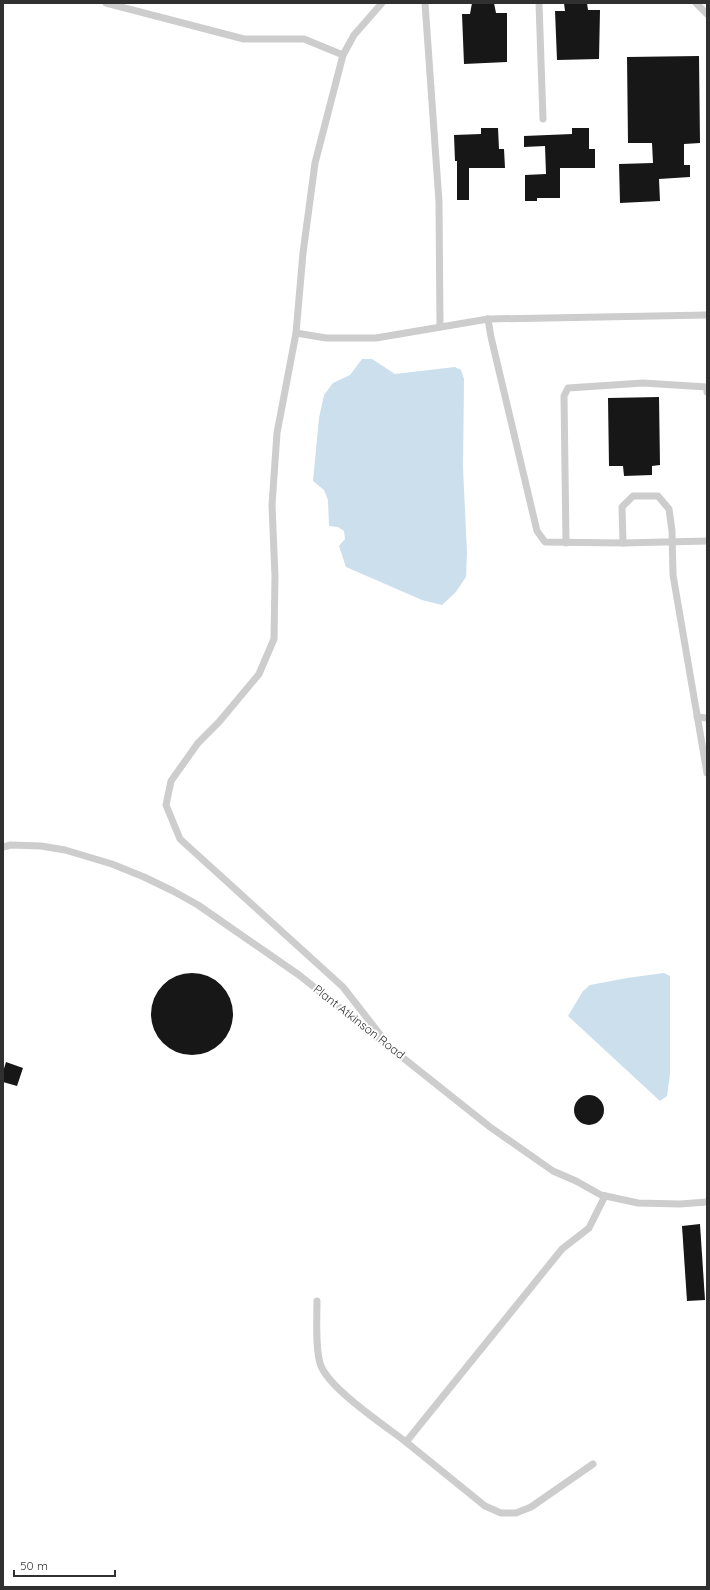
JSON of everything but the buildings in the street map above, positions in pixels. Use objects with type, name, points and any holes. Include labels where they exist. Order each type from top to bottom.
[{"type":"lane","points":[[106,3],[244,39],[304,40],[343,55]]},
{"type":"lane","points":[[382,3],[354,35],[343,55],[315,163],[303,253],[296,333],[277,433],[272,505],[275,576],[274,639],[259,674],[198,743],[171,781],[166,805],[180,839],[343,987],[389,1046]]},
{"type":"lane","points":[[425,3],[439,202],[440,327]]},
{"type":"lane","points":[[539,3],[543,120]]},
{"type":"lane","points":[[696,3],[707,14]]},
{"type":"lane","points":[[296,333],[326,338],[376,338],[488,319],[707,315]]},
{"type":"lane","points":[[488,319],[537,531],[545,542],[623,543],[707,541]]},
{"type":"lane","points":[[566,543],[564,396],[568,388],[643,383],[707,387],[707,392]]},
{"type":"lane","points":[[623,543],[622,507],[633,496],[658,496],[669,509],[673,575],[707,772]]},
{"type":"lane","points":[[697,717],[707,718]]},
{"type":"lane","name":"Plant Atkinson Road","points":[[3,847],[11,845],[41,846],[65,850],[112,864],[173,890],[198,905],[299,975],[490,1127],[553,1172],[576,1181],[605,1196],[638,1203],[680,1204],[707,1202]]},
{"type":"lane","points":[[406,1442],[562,1249],[589,1228],[605,1196]]},
{"type":"lane","points":[[317,1301],[317,1344],[321,1366],[337,1388],[485,1506],[501,1513],[516,1513],[531,1507],[593,1464]]},
{"type":"water","points":[[362,359],[372,359],[395,374],[455,367],[461,370],[464,379],[463,468],[467,553],[466,577],[455,593],[442,605],[422,600],[346,567],[339,546],[345,539],[344,531],[338,527],[329,526],[328,500],[324,490],[313,481],[319,418],[324,395],[333,383],[350,375]]},
{"type":"water","points":[[664,973],[670,976],[670,1074],[667,1096],[660,1101],[568,1016],[583,991],[590,985]]}]
